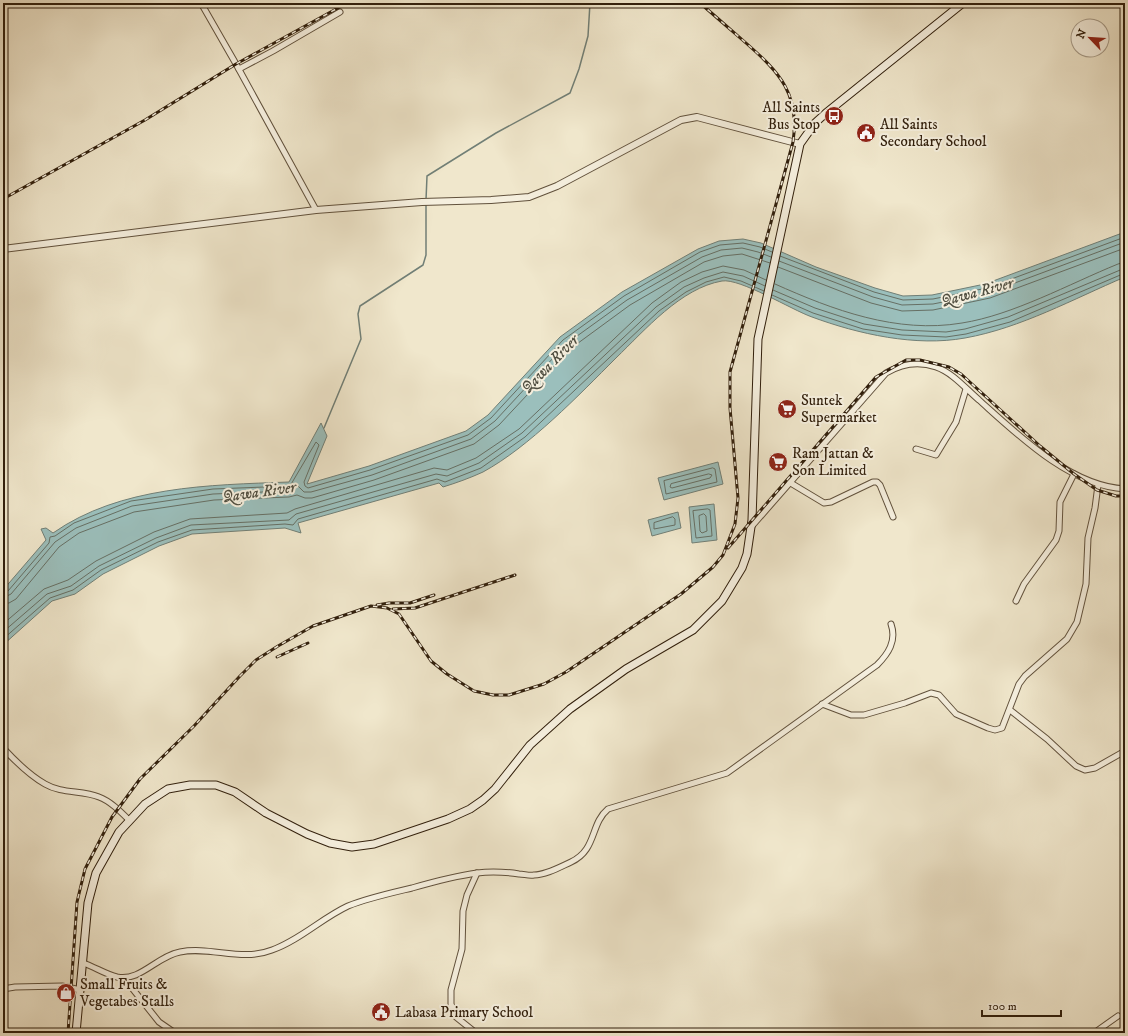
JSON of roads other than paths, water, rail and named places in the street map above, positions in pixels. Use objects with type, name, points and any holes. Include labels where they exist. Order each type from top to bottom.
[{"type":"main road","points":[[76,1033],[88,903],[96,873],[119,832],[128,820],[145,804],[168,789],[190,785],[216,785],[235,792],[266,813],[307,834],[330,843],[352,847],[374,844],[454,817],[483,800],[495,789],[530,745],[570,709],[626,669],[681,638],[706,619],[722,601],[742,568],[747,554],[751,526],[757,354],[765,303],[800,144],[815,123],[826,113],[963,3]]},
{"type":"street","points":[[200,3],[239,69],[316,210]]},
{"type":"street","points":[[239,69],[340,12]]},
{"type":"street","points":[[3,249],[316,210],[422,202],[529,197],[544,192],[682,120],[689,118],[697,117],[800,144]]},
{"type":"street","points":[[751,526],[886,373],[895,368],[919,364],[935,367],[956,378],[1016,433],[1074,474],[1098,485],[1125,489]]},
{"type":"street","points":[[916,449],[936,455],[956,422],[966,388]]},
{"type":"street","points":[[1016,601],[1024,584],[1056,540],[1059,531],[1060,502],[1074,474]]},
{"type":"street","points":[[790,482],[824,503],[831,502],[873,482],[877,482],[880,485],[893,517]]},
{"type":"street","points":[[822,704],[850,715],[864,715],[905,704],[931,693],[939,695],[956,714],[995,730],[1004,726],[1019,684],[1025,676],[1066,639],[1077,622],[1086,584],[1088,538],[1095,508],[1098,485]]},
{"type":"street","points":[[83,963],[109,975],[124,978],[135,975],[160,959],[179,952],[208,950],[247,955],[272,950],[289,942],[348,906],[406,889],[477,873],[504,872],[533,876],[541,875],[581,856],[587,849],[600,817],[608,810],[727,773],[877,665],[887,655],[894,637],[892,624]]},
{"type":"street","points":[[1010,710],[1047,739],[1076,766],[1085,770],[1095,768],[1125,751]]},
{"type":"street","points":[[3,748],[21,768],[46,785],[66,791],[99,797],[118,809],[128,820]]},
{"type":"street","points":[[476,1033],[456,1016],[451,1004],[451,990],[462,949],[463,911],[467,895],[477,873]]},
{"type":"street","points":[[124,978],[159,1022],[175,1033]]},
{"type":"street","points":[[3,989],[15,987],[62,986],[81,990]]},
{"type":"street","points":[[1094,1033],[1118,1016]]},
{"type":"water","name":"Qawa River","points":[[1125,232],[1125,277],[1027,320],[965,338],[927,341],[907,340],[848,329],[812,317],[741,284],[730,281],[722,281],[707,285],[692,292],[664,312],[553,420],[518,449],[483,472],[443,487],[439,483],[298,523],[301,533],[285,528],[192,534],[159,546],[103,574],[75,594],[52,601],[3,645],[3,590],[46,540],[41,529],[46,528],[53,533],[79,517],[107,506],[136,497],[166,491],[197,487],[289,482],[321,423],[327,436],[307,484],[369,466],[466,431],[488,415],[560,337],[622,292],[698,249],[719,241],[743,239],[761,243],[816,267],[875,288],[903,296],[932,295],[985,284]]},
{"type":"water","points":[[718,462],[723,484],[664,500],[658,478]]},
{"type":"water","points":[[714,504],[717,540],[692,543],[689,507]]},
{"type":"water","points":[[678,512],[681,528],[652,536],[648,520]]},
{"type":"waterway","points":[[426,200],[427,176],[496,133],[570,93],[579,69],[588,36],[590,3]]},
{"type":"waterway","points":[[324,428],[361,339],[358,314],[360,306],[423,265],[426,255],[426,204]]},
{"type":"railway","points":[[3,199],[145,120],[236,64],[347,3]]},
{"type":"railway","points":[[68,1033],[77,902],[85,869],[112,817],[140,779],[194,726],[256,660],[313,626],[371,606],[387,608],[399,614],[431,661],[447,674],[474,691],[493,695],[509,695],[544,684],[566,672],[681,594],[713,567],[723,555],[735,524],[738,498],[730,408],[730,372],[793,142],[794,125],[790,97],[778,75],[769,64],[700,3]]},
{"type":"railway","points":[[728,548],[876,377],[906,360],[920,360],[949,367],[961,374],[1040,446],[1074,474],[1097,490],[1116,496],[1125,496]]},
{"type":"railway","points":[[393,609],[415,608],[515,575]]},
{"type":"railway","points":[[377,605],[389,603],[410,603],[434,595]]},
{"type":"railway","points":[[277,657],[308,643]]},
{"type":"place","name":"All Saints Bus Stop","points":[[834,116]]},
{"type":"place","name":"All Saints Secondary School","points":[[866,133]]},
{"type":"place","name":"Suntek Supermarket","points":[[787,409]]},
{"type":"place","name":"Ram Jattan & Son Limited","points":[[778,462]]},
{"type":"place","name":"Small Fruits & Vegetabes Stalls","points":[[66,993]]},
{"type":"place","name":"Labasa Primary School","points":[[381,1012]]}]
